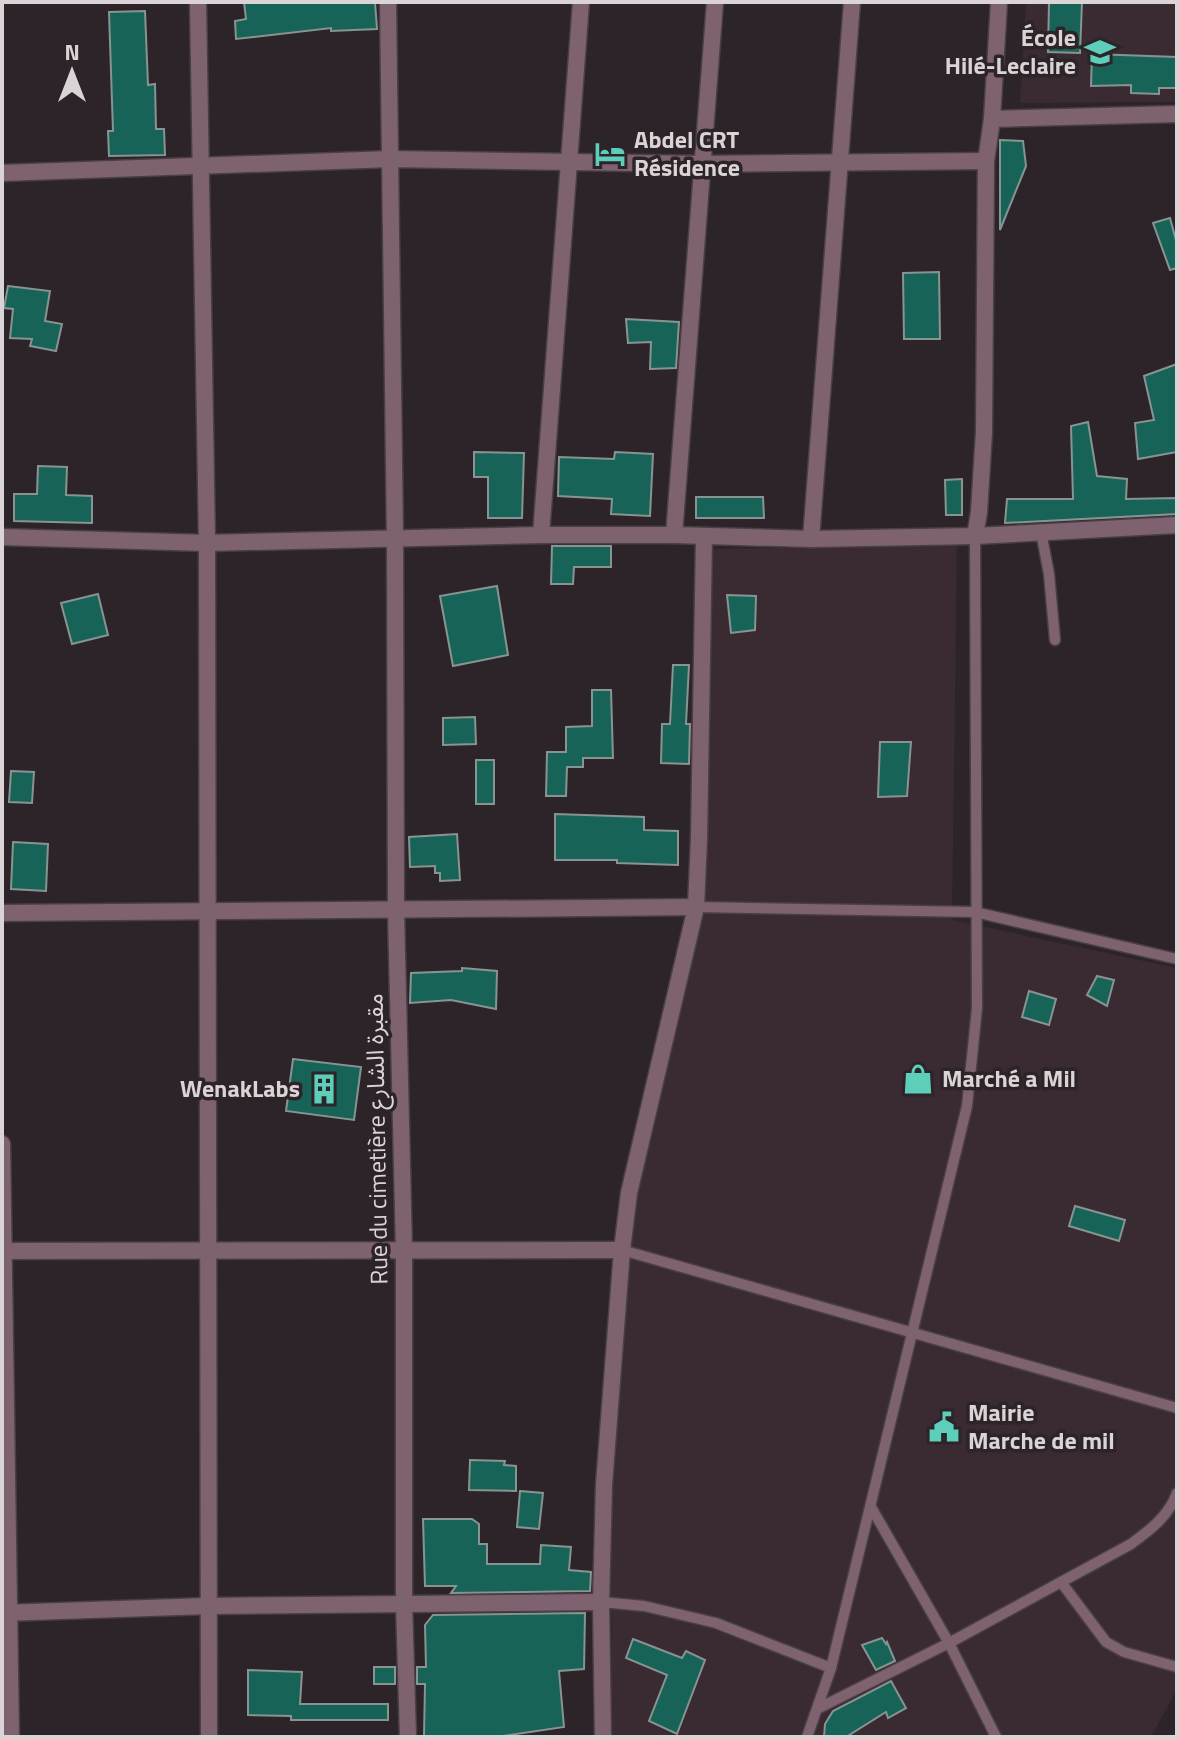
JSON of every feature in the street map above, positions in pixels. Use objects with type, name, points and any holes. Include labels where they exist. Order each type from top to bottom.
[{"type":"street","points":[[198,2],[207,543],[209,1737]]},
{"type":"street","name":"Rue du cimetière مقبرة الشارع","points":[[388,2],[396,911],[404,1251],[404,1603],[408,1737]]},
{"type":"street","points":[[541,535],[581,2]]},
{"type":"street","points":[[674,535],[715,2]]},
{"type":"street","points":[[811,539],[852,2]]},
{"type":"street","points":[[975,536],[984,432],[986,161],[992,119],[999,2]]},
{"type":"street","points":[[992,119],[1177,114]]},
{"type":"street","points":[[2,173],[391,159],[702,164],[986,161]]},
{"type":"street","points":[[2,537],[207,543],[541,535],[811,539],[975,536],[1177,525]]},
{"type":"street","points":[[603,1737],[601,1602],[604,1485],[622,1250],[629,1193],[696,907],[704,537]]},
{"type":"street","points":[[2,913],[696,907]]},
{"type":"street","points":[[2,1144],[5,1613],[11,1737]]},
{"type":"street","points":[[3,1251],[622,1250]]},
{"type":"street","points":[[5,1613],[207,1606],[601,1602]]},
{"type":"lane","points":[[1041,532],[1049,574],[1055,640]]},
{"type":"lane","points":[[807,1737],[831,1668],[967,1106],[977,1008],[975,536]]},
{"type":"lane","points":[[696,907],[975,912],[1177,959]]},
{"type":"lane","points":[[622,1250],[1177,1408]]},
{"type":"lane","points":[[819,1708],[949,1643],[1147,1532],[1172,1508],[1177,1493]]},
{"type":"lane","points":[[871,1507],[949,1643],[996,1737]]},
{"type":"lane","points":[[1061,1582],[1106,1642],[1124,1652],[1177,1667]]},
{"type":"lane","points":[[601,1602],[644,1606],[716,1623],[831,1668]]},
{"type":"shaded area","name":"École Hilé-Leclaire","points":[[1026,2],[1177,2],[1177,102],[1020,103]]},
{"type":"shaded area","name":"Marché a Mil","points":[[957,545],[952,920],[1177,968],[1177,1689],[1151,1737],[609,1737],[612,1631],[607,1509],[625,1237],[696,927],[708,549]]},
{"type":"building","points":[[244,2],[375,2],[377,29],[331,31],[331,28],[236,39],[235,21],[246,19]]},
{"type":"building","points":[[1049,2],[1082,2],[1080,53],[1048,52]]},
{"type":"building","points":[[145,11],[148,85],[155,84],[156,129],[164,129],[165,155],[109,156],[108,131],[113,131],[109,12]]},
{"type":"building","points":[[1092,54],[1177,57],[1177,88],[1159,88],[1159,94],[1131,93],[1131,85],[1091,86]]},
{"type":"building","points":[[1000,140],[1023,141],[1026,166],[1000,230]]},
{"type":"building","points":[[1170,218],[1177,244],[1177,268],[1170,270],[1153,223]]},
{"type":"building","points":[[939,272],[940,339],[904,339],[903,273]]},
{"type":"building","points":[[8,286],[50,291],[45,321],[62,324],[56,351],[30,346],[32,339],[10,338],[13,309],[4,308]]},
{"type":"building","points":[[626,319],[679,322],[676,368],[650,369],[651,342],[628,343]]},
{"type":"building","points":[[1177,364],[1177,452],[1138,459],[1135,423],[1154,420],[1144,376]]},
{"type":"building","points":[[1088,422],[1097,476],[1127,479],[1126,499],[1177,498],[1177,514],[1005,523],[1007,499],[1073,499],[1071,426]]},
{"type":"building","points":[[474,452],[524,453],[522,518],[488,518],[488,477],[474,477]]},
{"type":"building","points":[[615,452],[653,454],[650,516],[611,514],[612,499],[558,496],[559,457],[614,459]]},
{"type":"building","points":[[38,466],[67,467],[66,495],[92,496],[92,523],[14,521],[14,494],[37,494]]},
{"type":"building","points":[[962,479],[962,515],[946,515],[945,480]]},
{"type":"building","points":[[696,497],[763,497],[764,518],[696,518]]},
{"type":"building","points":[[552,546],[611,546],[611,567],[574,567],[573,584],[551,584]]},
{"type":"building","points":[[497,586],[508,655],[453,666],[440,596]]},
{"type":"building","points":[[98,594],[108,635],[72,644],[61,603]]},
{"type":"building","points":[[727,595],[756,596],[755,630],[731,633]]},
{"type":"building","points":[[673,665],[689,665],[686,724],[690,724],[689,764],[661,763],[662,724],[670,724]]},
{"type":"building","points":[[592,690],[611,690],[613,758],[583,758],[583,767],[567,767],[566,796],[546,796],[547,752],[566,752],[566,727],[592,726]]},
{"type":"building","points":[[475,717],[476,744],[443,745],[443,718]]},
{"type":"building","points":[[880,742],[911,742],[907,796],[878,797]]},
{"type":"building","points":[[476,760],[494,760],[494,804],[476,804]]},
{"type":"building","points":[[11,771],[34,772],[32,803],[9,802]]},
{"type":"building","points":[[555,814],[644,817],[644,830],[678,831],[678,865],[617,863],[617,860],[555,860]]},
{"type":"building","points":[[457,834],[460,880],[440,881],[440,873],[435,873],[435,866],[410,867],[409,837]]},
{"type":"building","points":[[13,842],[48,844],[46,891],[11,889]]},
{"type":"building","points":[[462,968],[497,971],[496,1009],[451,1000],[410,1003],[411,973],[462,971]]},
{"type":"building","points":[[1097,976],[1114,980],[1107,1006],[1087,995]]},
{"type":"building","points":[[1029,991],[1056,999],[1049,1025],[1022,1017]]},
{"type":"building","name":"WenakLabs","points":[[293,1059],[361,1067],[354,1120],[286,1111]]},
{"type":"building","points":[[1075,1206],[1125,1220],[1119,1241],[1069,1226]]},
{"type":"building","points":[[470,1460],[505,1461],[504,1465],[516,1466],[516,1491],[469,1490]]},
{"type":"building","points":[[520,1491],[543,1493],[539,1529],[517,1527]]},
{"type":"building","points":[[423,1519],[472,1519],[479,1524],[479,1544],[487,1544],[487,1564],[540,1564],[541,1545],[571,1547],[569,1570],[591,1572],[590,1591],[451,1593],[456,1586],[425,1586]]},
{"type":"building","points":[[585,1613],[584,1669],[559,1671],[564,1727],[496,1737],[424,1737],[425,1684],[417,1684],[417,1667],[426,1667],[425,1625],[433,1615]]},
{"type":"building","points":[[882,1638],[895,1661],[876,1670],[862,1645]]},
{"type":"building","points":[[633,1639],[682,1658],[686,1651],[705,1660],[677,1734],[649,1721],[667,1675],[626,1658]]},
{"type":"building","points":[[374,1667],[395,1667],[395,1684],[374,1684]]},
{"type":"building","points":[[248,1670],[302,1672],[300,1704],[388,1704],[388,1720],[291,1720],[291,1716],[248,1715]]},
{"type":"building","points":[[891,1681],[906,1708],[888,1718],[886,1712],[846,1737],[824,1737],[825,1724],[833,1711]]},
{"type":"place","name":"École Hilé-Leclaire","points":[[1100,52]]},
{"type":"place","name":"Abdel CRT Résidence","points":[[610,154]]},
{"type":"place","name":"Marché a Mil","points":[[918,1079]]},
{"type":"place","name":"WenakLabs","points":[[324,1089]]},
{"type":"place","name":"Mairie Marche de mil","points":[[944,1427]]}]
